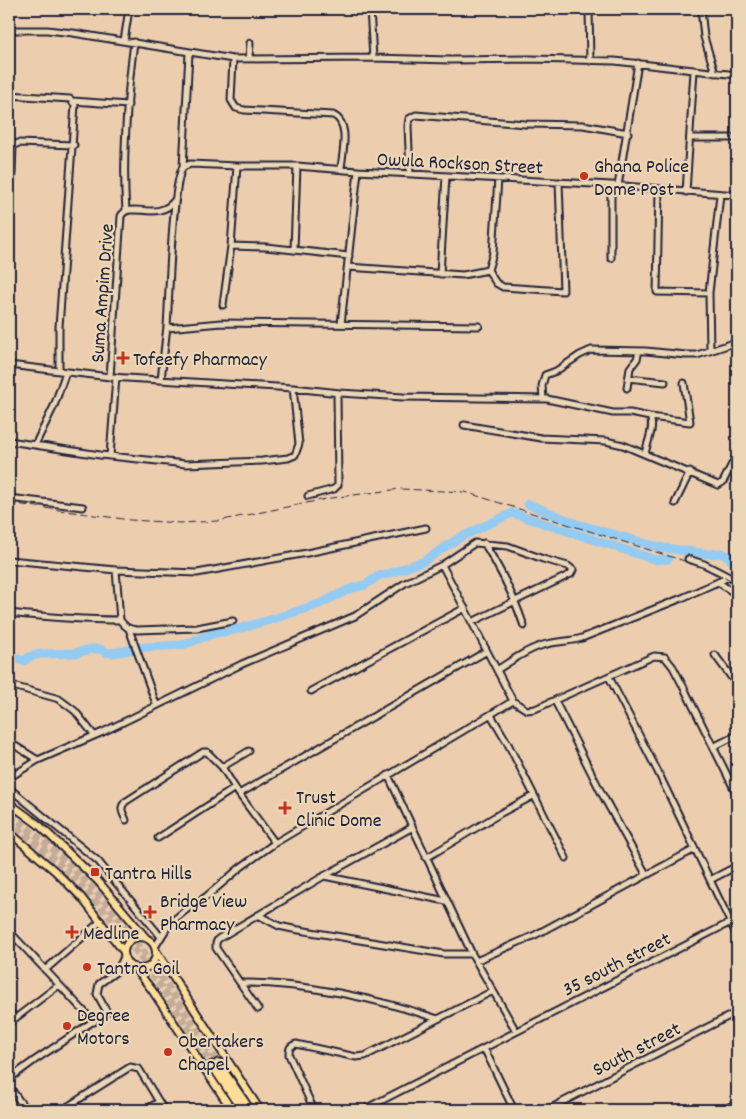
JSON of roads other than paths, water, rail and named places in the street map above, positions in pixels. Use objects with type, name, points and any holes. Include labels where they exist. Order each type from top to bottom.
[{"type":"highway","points":[[242,1110],[215,1064],[250,1110]]},
{"type":"main road","points":[[9,803],[39,825],[98,880],[156,949],[171,976],[260,1110]]},
{"type":"main road","points":[[9,832],[55,871],[81,897],[101,921],[124,953],[126,959],[152,990],[232,1110]]},
{"type":"main road","points":[[124,953],[127,944],[132,939],[138,937],[147,938]]},
{"type":"main road","points":[[133,967],[142,968],[152,964],[155,960],[156,949]]},
{"type":"street","points":[[124,41],[129,9]]},
{"type":"street","points":[[359,9],[370,9],[373,58]]},
{"type":"street","points":[[589,9],[590,61]]},
{"type":"street","points":[[701,9],[704,37],[715,73]]},
{"type":"street","points":[[9,30],[47,30],[134,42],[189,53],[233,59],[530,59],[638,63],[737,75]]},
{"type":"street","name":"Suma Ampim Drive","points":[[110,456],[121,216],[124,212],[128,105],[134,42]]},
{"type":"street","points":[[249,59],[250,43]]},
{"type":"street","points":[[161,380],[167,328],[175,200],[178,176],[183,167],[189,53]]},
{"type":"street","points":[[233,59],[231,100],[236,108],[333,115],[338,117],[343,127],[341,169]]},
{"type":"street","points":[[618,186],[638,63]]},
{"type":"street","points":[[686,192],[694,71]]},
{"type":"street","points":[[9,95],[128,105]]},
{"type":"street","points":[[59,371],[61,300],[76,109],[73,101]]},
{"type":"street","points":[[410,174],[408,126],[409,119],[416,115],[526,124],[583,125],[628,133]]},
{"type":"street","points":[[690,138],[737,138]]},
{"type":"street","points":[[9,249],[11,150],[13,146],[18,143],[74,145]]},
{"type":"street","name":"Owula Rockson Street","points":[[183,167],[190,164],[297,166],[610,185],[737,195]]},
{"type":"street","points":[[223,305],[231,246],[237,166]]},
{"type":"street","points":[[294,250],[297,166]]},
{"type":"street","points":[[341,324],[358,171]]},
{"type":"street","points":[[440,274],[446,176]]},
{"type":"street","points":[[488,270],[493,253],[498,179]]},
{"type":"street","points":[[488,270],[502,287],[563,291],[559,182]]},
{"type":"street","points":[[610,185],[611,258]]},
{"type":"street","points":[[659,190],[657,292],[709,293]]},
{"type":"street","points":[[710,350],[709,293],[720,195]]},
{"type":"street","points":[[124,212],[162,211],[170,207],[175,200]]},
{"type":"street","points":[[231,246],[266,246],[349,256]]},
{"type":"street","points":[[348,267],[463,275],[488,270]]},
{"type":"street","points":[[167,328],[221,323],[479,326]]},
{"type":"street","points":[[543,399],[542,386],[545,375],[591,350],[639,351],[686,356],[696,355],[737,342]]},
{"type":"street","points":[[627,388],[630,368],[637,359],[639,351]]},
{"type":"street","points":[[9,365],[113,377],[293,388],[337,393],[412,397],[543,399],[612,413],[630,413],[688,423],[690,422],[684,383]]},
{"type":"street","points":[[35,446],[54,406],[66,372]]},
{"type":"street","points":[[628,378],[665,382]]},
{"type":"street","points":[[9,442],[186,464],[288,458],[295,455],[299,444],[293,388]]},
{"type":"street","points":[[308,496],[334,489],[338,485],[337,393]]},
{"type":"street","points":[[645,454],[652,428],[650,417]]},
{"type":"street","points":[[464,425],[541,438],[606,441],[623,445],[720,484],[737,454]]},
{"type":"street","points":[[675,503],[690,472]]},
{"type":"street","points":[[9,498],[83,507]]},
{"type":"street","points":[[9,560],[116,570],[198,573],[426,528]]},
{"type":"street","points":[[9,778],[38,760],[156,704],[195,688],[286,644],[308,637],[355,616],[405,583],[442,565],[475,543],[508,546],[573,570],[571,574],[472,622]]},
{"type":"street","points":[[484,543],[498,565],[516,601],[524,626]]},
{"type":"street","points":[[688,559],[704,564],[737,581]]},
{"type":"street","points":[[442,565],[513,701],[527,710],[535,709],[554,701],[654,656],[664,657],[673,667],[737,795]]},
{"type":"street","points":[[116,570],[120,620],[129,629],[197,628],[233,621]]},
{"type":"street","points":[[497,670],[534,648],[582,638],[729,577]]},
{"type":"street","points":[[718,582],[737,595]]},
{"type":"street","points":[[312,691],[465,608]]},
{"type":"street","points":[[9,613],[85,620],[120,620]]},
{"type":"street","points":[[129,629],[156,704]]},
{"type":"street","points":[[239,794],[487,651]]},
{"type":"street","points":[[716,655],[737,685]]},
{"type":"street","points":[[609,677],[657,770],[737,936]]},
{"type":"street","points":[[9,685],[59,698],[75,711],[94,735]]},
{"type":"street","points":[[156,949],[161,935],[170,923],[241,867],[275,843],[513,701]]},
{"type":"street","points":[[554,701],[609,808],[646,874]]},
{"type":"street","points":[[491,715],[508,742],[533,796],[566,858]]},
{"type":"street","points":[[713,747],[737,735]]},
{"type":"street","points":[[9,742],[38,760]]},
{"type":"street","points":[[222,767],[249,751]]},
{"type":"street","points":[[126,820],[121,810],[125,802],[203,752],[209,754],[222,767],[239,794],[275,843]]},
{"type":"street","points":[[388,776],[476,962],[516,1031]]},
{"type":"street","points":[[9,788],[98,861],[161,935]]},
{"type":"street","points":[[158,838],[235,788]]},
{"type":"street","points":[[426,858],[533,796]]},
{"type":"street","points":[[258,1009],[216,948],[218,939],[324,876],[411,828]]},
{"type":"street","points":[[9,844],[15,837]]},
{"type":"street","points":[[476,962],[535,935],[695,849]]},
{"type":"street","points":[[710,880],[737,866]]},
{"type":"street","points":[[324,876],[446,901]]},
{"type":"street","points":[[258,915],[279,926],[293,929],[444,954],[472,954]]},
{"type":"street","points":[[45,970],[101,921]]},
{"type":"street","name":"35 south street","points":[[363,1110],[730,922]]},
{"type":"street","points":[[9,931],[94,1022]]},
{"type":"street","points":[[147,938],[161,935]]},
{"type":"street","points":[[116,971],[124,953]]},
{"type":"street","points":[[9,1079],[107,1012],[97,991],[99,984],[116,971],[133,967]]},
{"type":"street","points":[[240,983],[330,992],[396,1006],[438,1019]]},
{"type":"street","points":[[9,1023],[59,985]]},
{"type":"street","points":[[314,1110],[290,1055],[289,1049],[292,1045],[296,1044],[356,1057],[365,1056],[493,991]]},
{"type":"street","points":[[9,1011],[15,1018]]},
{"type":"street","name":"South street","points":[[547,1110],[737,1012]]},
{"type":"street","points":[[484,1048],[514,1110]]},
{"type":"street","points":[[62,1110],[130,1067],[139,1069],[164,1110]]},
{"type":"street","points":[[9,1086],[26,1110]]},
{"type":"street","points":[[146,1110],[159,1102]]},
{"type":"street","points":[[723,1110],[737,1103]]},
{"type":"waterway","points":[[528,504],[577,524],[658,547],[709,554],[721,553],[728,556],[737,568]]},
{"type":"waterway","points":[[9,656],[24,661],[29,657],[40,654],[75,653],[92,649],[101,649],[105,652],[113,653],[145,647],[182,645],[215,633],[227,632],[270,620],[319,604],[352,588],[365,585],[380,575],[424,561],[459,538],[512,513],[656,560],[668,559]]},
{"type":"waterway","points":[[673,549],[675,553]]},
{"type":"tunnel","points":[[11,815],[66,862],[104,901],[156,969],[218,1063]]},
{"type":"tunnel","points":[[9,821],[65,870],[103,910],[153,976],[212,1065]]},
{"type":"railway","points":[[9,503],[130,520],[181,523],[218,521],[331,498],[400,489],[465,492],[691,563],[727,578],[737,585]]},
{"type":"place","name":"Ghana Police Dome Post","points":[[584,176]]},
{"type":"place","name":"Tofeefy Pharmacy","points":[[123,358]]},
{"type":"place","name":"Trust Clinic Dome","points":[[285,808]]},
{"type":"place","name":"Tantra Hills","points":[[95,872]]},
{"type":"place","name":"Bridge View Pharmacy","points":[[150,912]]},
{"type":"place","name":"Medline","points":[[72,932]]},
{"type":"place","name":"Tantra Goil","points":[[87,967]]},
{"type":"place","name":"Degree Motors","points":[[67,1026]]},
{"type":"place","name":"Obertakers Chapel","points":[[168,1052]]}]
